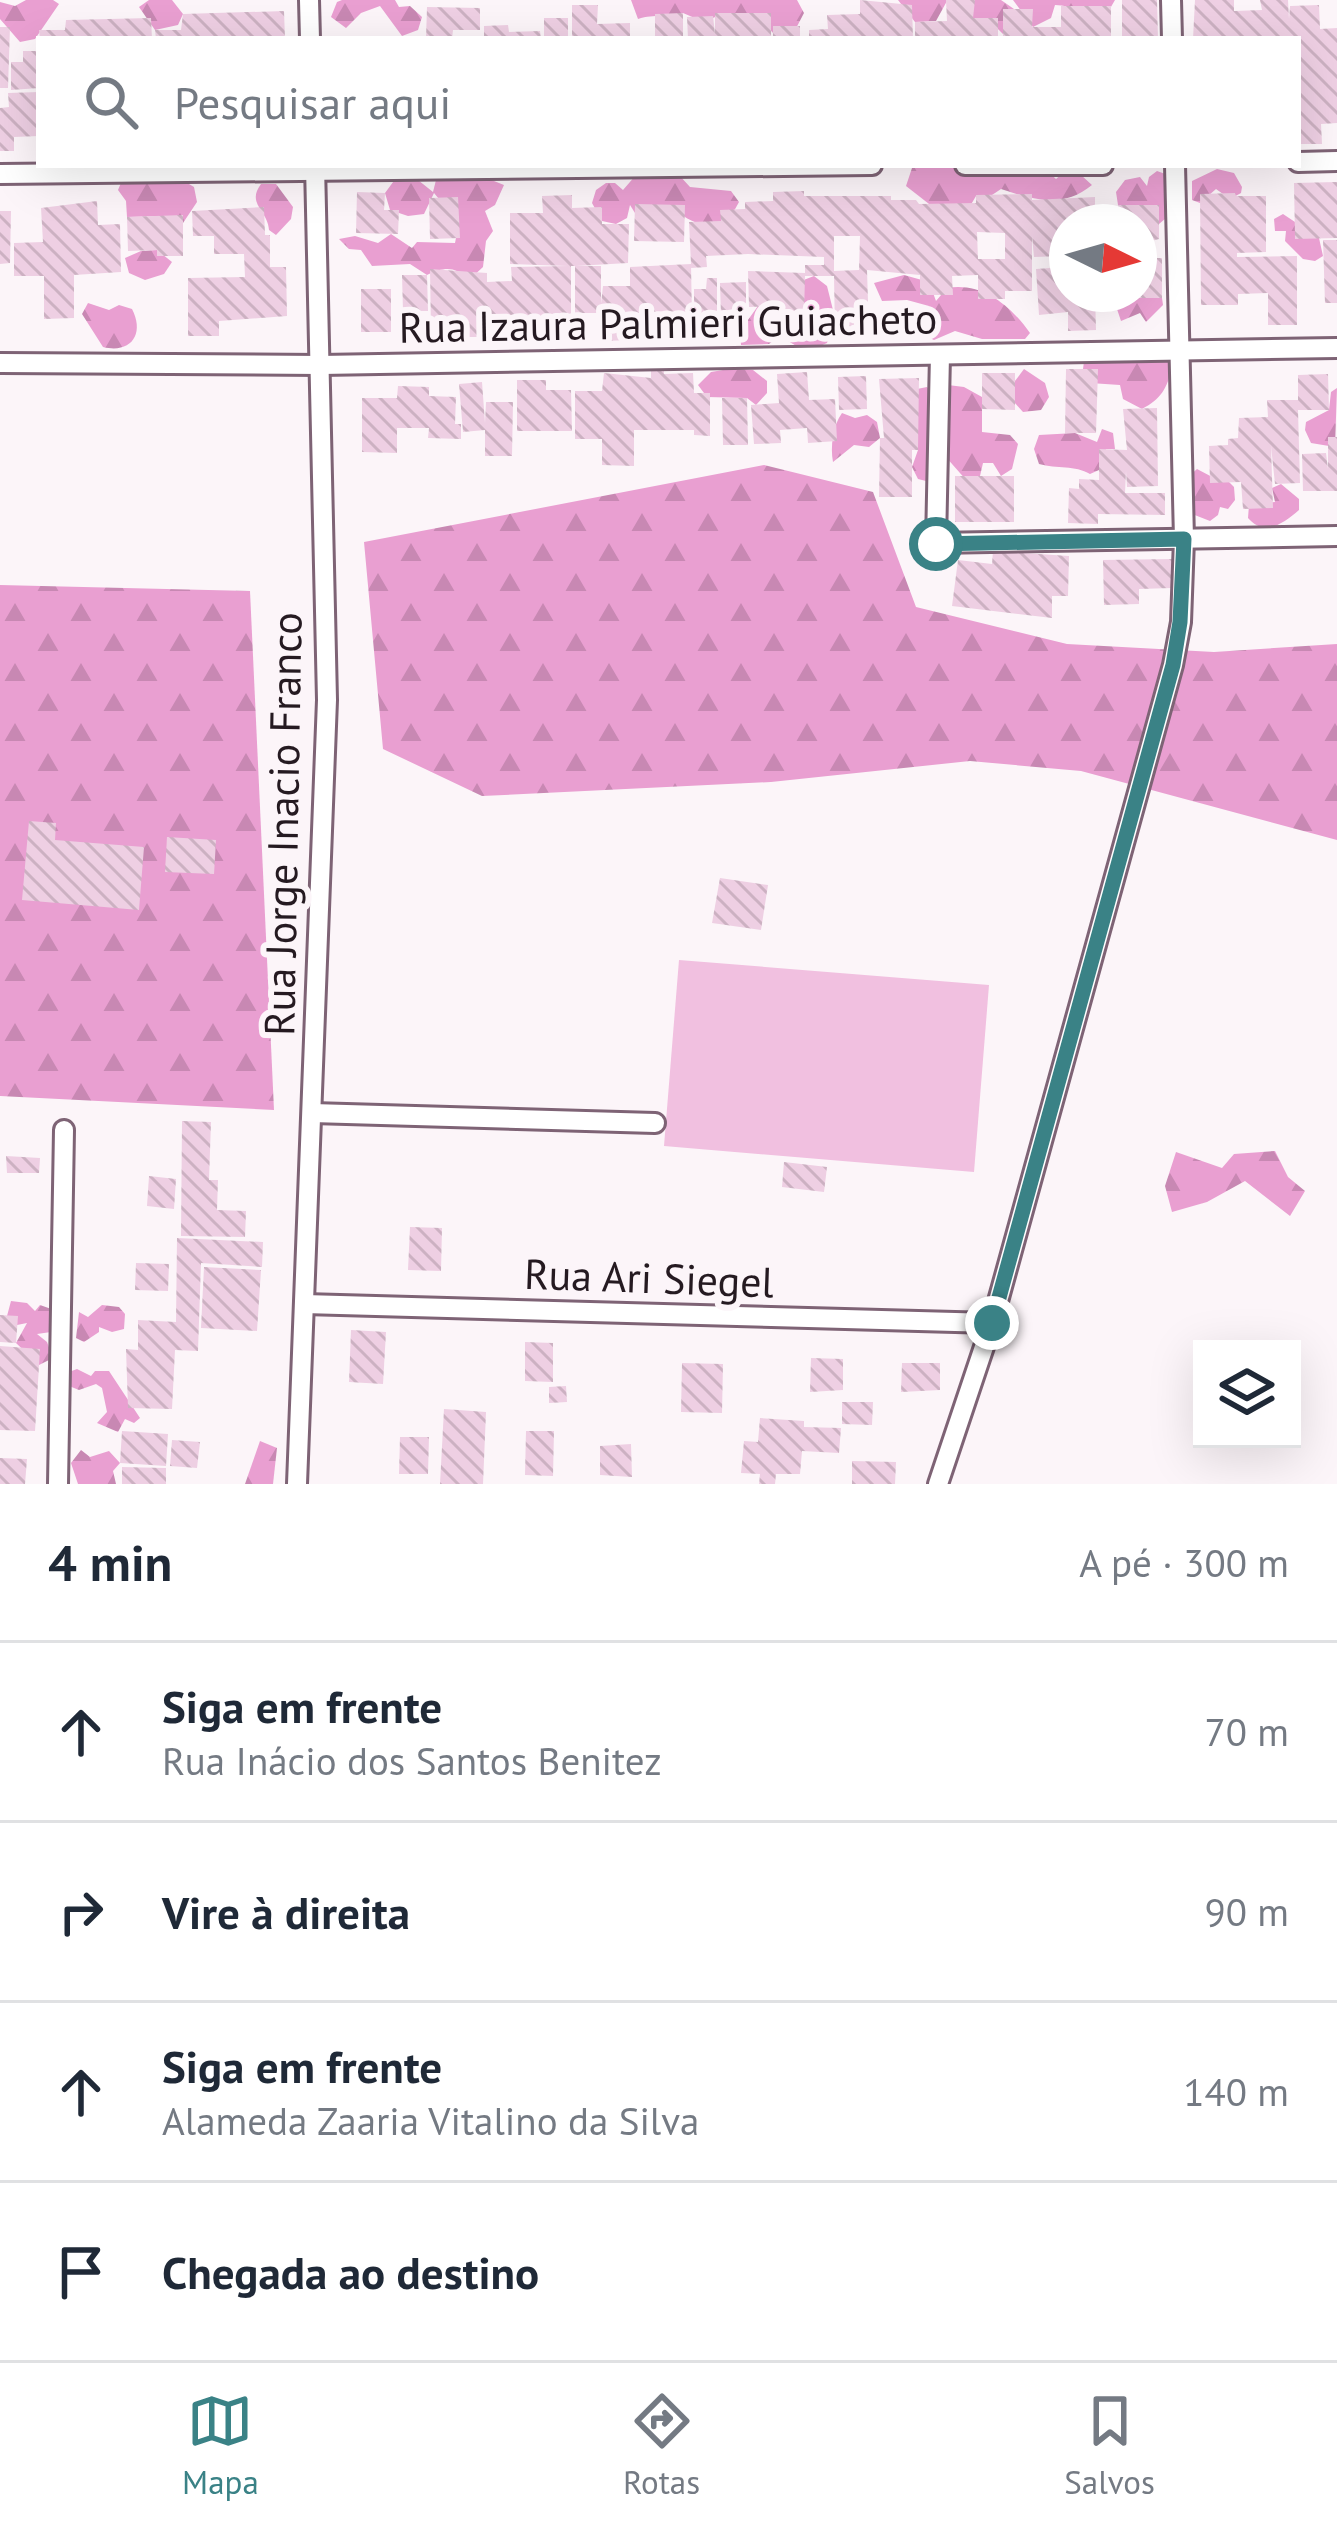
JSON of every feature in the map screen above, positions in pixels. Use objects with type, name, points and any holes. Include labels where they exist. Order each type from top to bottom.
[{"type":"street","points":[[309,0],[310,36]]},
{"type":"street","points":[[1171,0],[1172,36]]},
{"type":"street","points":[[1301,162],[1337,161]]},
{"type":"street","points":[[0,174],[392,168]]},
{"type":"street","points":[[938,1484],[992,1323],[1173,665],[1184,539],[1175,168]]},
{"type":"street","name":"Rua Jorge Inacio Franco","points":[[298,1484],[327,700],[315,169]]},
{"type":"street","name":"Rua Izaura Palmieri Guiacheto","points":[[0,363],[321,365],[1337,348]]},
{"type":"street","points":[[940,355],[936,544],[1337,536]]},
{"type":"street","points":[[312,1113],[656,1123]]},
{"type":"street","points":[[58,1484],[64,1130]]},
{"type":"street","name":"Rua Ari Siegel","points":[[304,1304],[992,1323]]},
{"type":"green space","points":[[26,0],[59,4],[35,39],[20,42],[0,19],[0,2],[15,6]]},
{"type":"green space","points":[[149,0],[172,0],[183,14],[178,25],[155,30],[139,7]]},
{"type":"green space","points":[[342,0],[395,0],[399,7],[410,6],[422,17],[418,30],[402,36],[380,6],[361,13],[346,28],[331,17]]},
{"type":"green space","points":[[631,0],[797,0],[804,13],[792,36],[773,33],[766,25],[736,22],[724,13],[704,22],[683,13],[638,19]]},
{"type":"green space","points":[[898,0],[1001,0],[1014,9],[1013,26],[1003,34],[994,25],[974,25],[947,1],[936,21],[915,22]]},
{"type":"green space","points":[[1013,0],[1115,0],[1108,12],[1055,5],[1051,18],[1033,27]]},
{"type":"green space","points":[[912,168],[971,168],[1001,176],[1002,168],[1044,168],[1056,179],[1073,168],[1092,185],[1059,200],[1001,189],[976,196],[966,213],[938,211],[906,186]]},
{"type":"green space","points":[[1217,169],[1234,173],[1241,193],[1230,199],[1216,189],[1200,203],[1192,200],[1192,181]]},
{"type":"green space","points":[[464,170],[485,170],[489,179],[504,185],[495,205],[485,211],[493,231],[486,241],[483,267],[470,279],[450,269],[427,275],[410,264],[372,266],[361,250],[349,249],[339,239],[355,236],[378,243],[391,234],[412,248],[417,242],[455,243],[459,223],[434,193],[424,214],[408,216],[390,210],[385,193],[399,174],[433,192],[436,180],[460,179]]},
{"type":"green space","points":[[1157,171],[1171,176],[1172,213],[1159,224],[1157,204],[1118,204],[1116,192],[1125,180],[1140,177],[1147,186]]},
{"type":"green space","points":[[636,175],[679,175],[690,187],[731,191],[739,202],[729,220],[713,224],[694,222],[674,209],[635,213],[630,205],[627,218],[616,224],[602,221],[592,203],[596,190],[615,183],[623,190]]},
{"type":"green space","points":[[123,178],[184,181],[194,187],[197,202],[183,223],[164,216],[127,217],[126,201],[118,190]]},
{"type":"green space","points":[[261,184],[276,184],[293,207],[291,219],[276,235],[257,202]]},
{"type":"green space","points":[[1283,214],[1319,238],[1323,256],[1315,261],[1303,259],[1285,241],[1286,231],[1275,231],[1274,219]]},
{"type":"green space","points":[[157,250],[172,262],[164,274],[145,280],[129,273],[125,258]]},
{"type":"green space","points":[[904,275],[929,282],[936,301],[947,288],[983,292],[1014,313],[1030,333],[1025,339],[982,339],[955,331],[934,340],[915,331],[929,306],[907,300],[882,301],[874,283]]},
{"type":"green space","points":[[814,276],[827,286],[835,318],[827,343],[806,352],[780,336],[769,344],[741,345],[740,331],[758,306],[773,306],[792,318],[802,317],[801,281]]},
{"type":"green space","points":[[88,303],[109,310],[119,305],[132,309],[137,326],[133,340],[121,348],[103,347],[82,314]]},
{"type":"green space","points":[[1118,312],[1156,312],[1146,322],[1140,313],[1121,321]]},
{"type":"green space","points":[[1085,354],[1164,355],[1172,367],[1162,392],[1142,409],[1123,399],[1120,385],[1090,383],[1083,369]]},
{"type":"green space","points":[[1024,369],[1045,383],[1049,397],[1041,410],[1023,412],[1014,402],[1015,381]]},
{"type":"green space","points":[[753,370],[767,381],[767,393],[756,405],[747,398],[707,397],[698,385],[711,372]]},
{"type":"green space","points":[[948,385],[982,397],[982,432],[1010,435],[1018,444],[1012,469],[1001,476],[993,463],[983,463],[980,476],[967,481],[945,456],[926,481],[918,479],[912,467],[918,450],[906,446],[907,391],[927,387],[934,394]]},
{"type":"green space","points":[[1337,388],[1335,447],[1311,443],[1306,422],[1329,410],[1331,392]]},
{"type":"green space","points":[[842,413],[855,418],[867,415],[877,422],[880,438],[869,447],[854,445],[833,462],[833,436]]},
{"type":"green space","points":[[1102,429],[1113,433],[1115,449],[1106,449],[1099,470],[1090,474],[1039,464],[1034,449],[1039,435],[1075,433],[1097,442]]},
{"type":"green space","points":[[764,465],[873,492],[916,607],[1067,644],[1214,652],[1337,644],[1337,840],[1081,771],[970,761],[771,782],[482,796],[383,749],[364,542]]},
{"type":"green space","points":[[1197,469],[1226,479],[1234,487],[1235,500],[1228,509],[1220,507],[1210,521],[1187,512],[1188,477]]},
{"type":"green space","points":[[1281,484],[1299,499],[1299,510],[1274,526],[1254,524],[1248,518],[1249,505],[1275,502],[1272,488]]},
{"type":"green space","points":[[0,585],[250,591],[274,1110],[0,1096]]},
{"type":"green space","points":[[1275,1151],[1288,1177],[1305,1191],[1290,1216],[1245,1181],[1207,1202],[1172,1212],[1165,1186],[1176,1152],[1222,1168],[1234,1154]]},
{"type":"green space","points":[[11,1301],[27,1303],[35,1311],[40,1305],[57,1311],[51,1332],[37,1334],[47,1342],[53,1358],[39,1365],[16,1343],[27,1323],[17,1325],[7,1316]]},
{"type":"green space","points":[[102,1305],[119,1307],[125,1314],[124,1329],[112,1332],[99,1327],[84,1342],[76,1338],[79,1312],[88,1317]]},
{"type":"green space","points":[[77,1369],[91,1376],[95,1371],[109,1371],[140,1418],[134,1423],[125,1419],[118,1432],[97,1423],[107,1412],[102,1388],[96,1384],[79,1390],[69,1386],[69,1372]]},
{"type":"green space","points":[[260,1441],[277,1448],[273,1484],[245,1484]]},
{"type":"green space","points":[[81,1450],[90,1457],[109,1451],[120,1463],[113,1471],[116,1484],[78,1484],[71,1463]]},
{"type":"shaded area","points":[[679,960],[989,985],[974,1172],[664,1146]]},
{"type":"building","points":[[860,0],[912,5],[913,36],[809,36],[809,30],[828,29],[827,15],[860,14]]},
{"type":"building","points":[[946,0],[975,0],[973,18],[998,18],[998,36],[915,36],[915,22],[947,21]]},
{"type":"building","points":[[1122,0],[1157,0],[1158,36],[1122,36]]},
{"type":"building","points":[[1195,0],[1234,0],[1234,11],[1262,10],[1260,0],[1288,0],[1289,19],[1290,6],[1319,5],[1320,29],[1337,28],[1337,123],[1321,124],[1322,144],[1301,144],[1301,36],[1193,36]]},
{"type":"building","points":[[572,5],[598,5],[597,24],[630,23],[630,36],[572,36]]},
{"type":"building","points":[[1061,6],[1111,6],[1111,36],[1003,36],[1003,9],[1033,9],[1032,27],[1061,27]]},
{"type":"building","points":[[427,7],[480,8],[480,30],[426,36]]},
{"type":"building","points":[[284,11],[285,36],[156,36],[155,30],[181,30],[183,14]]},
{"type":"building","points":[[683,13],[683,36],[655,36],[655,14]]},
{"type":"building","points":[[715,13],[771,13],[771,36],[688,36],[687,17],[713,16],[715,34]]},
{"type":"building","points":[[151,18],[152,36],[40,36],[39,30],[65,30],[66,20]]},
{"type":"building","points":[[544,18],[568,18],[568,36],[544,36]]},
{"type":"building","points":[[508,25],[509,32],[540,31],[541,36],[484,36],[484,26]]},
{"type":"building","points":[[773,26],[800,26],[800,36],[773,36]]},
{"type":"building","points":[[0,27],[10,27],[8,88],[0,88]]},
{"type":"building","points":[[23,51],[36,51],[36,88],[11,90],[11,62],[23,62]]},
{"type":"building","points":[[36,92],[36,136],[14,137],[14,151],[0,151],[0,108],[9,107],[8,93]]},
{"type":"building","points":[[1337,182],[1337,238],[1295,239],[1294,183]]},
{"type":"building","points":[[357,192],[385,193],[384,210],[399,210],[398,234],[356,233]]},
{"type":"building","points":[[773,192],[891,196],[891,200],[919,204],[976,203],[976,195],[1032,194],[1032,200],[1095,197],[1095,204],[1049,204],[1049,256],[1034,257],[1032,236],[1032,291],[1005,291],[1005,299],[978,299],[978,275],[952,276],[953,295],[920,295],[920,275],[867,270],[869,333],[835,333],[834,276],[805,276],[804,314],[777,315],[777,306],[749,307],[748,271],[805,273],[805,265],[824,265],[824,257],[748,254],[706,256],[707,267],[691,268],[692,319],[630,321],[630,340],[604,341],[601,313],[575,313],[575,266],[571,266],[571,318],[544,318],[544,338],[513,339],[513,320],[487,321],[487,337],[431,331],[430,269],[487,273],[487,282],[512,281],[511,267],[568,266],[510,264],[510,213],[543,213],[542,196],[572,195],[572,208],[602,207],[602,224],[629,224],[628,263],[576,266],[601,266],[601,304],[603,286],[630,286],[630,267],[691,264],[689,222],[721,221],[720,210],[745,209],[745,202],[773,201]],"holes":[[[977,232],[1005,233],[1005,259],[978,259]],[[834,236],[860,236],[859,270],[834,271]]]},
{"type":"building","points":[[1200,194],[1266,196],[1266,252],[1237,253],[1237,257],[1297,256],[1297,325],[1268,325],[1268,293],[1238,294],[1238,305],[1201,305]]},
{"type":"building","points":[[458,197],[460,238],[430,239],[429,198]]},
{"type":"building","points":[[97,201],[98,225],[120,224],[121,272],[74,275],[74,318],[44,319],[44,276],[14,276],[14,243],[43,242],[41,208]]},
{"type":"building","points":[[635,204],[685,205],[684,242],[634,241]]},
{"type":"building","points":[[264,207],[270,267],[286,267],[287,316],[219,321],[219,336],[188,336],[188,278],[245,277],[244,254],[214,254],[214,236],[193,236],[192,211]]},
{"type":"building","points":[[0,211],[11,211],[10,263],[0,264]]},
{"type":"building","points":[[183,215],[183,256],[157,256],[157,250],[128,251],[127,217]]},
{"type":"building","points":[[1323,240],[1337,240],[1337,303],[1325,303]]},
{"type":"building","points":[[1157,258],[1162,258],[1162,298],[1157,298]]},
{"type":"building","points":[[1049,268],[1049,312],[1068,312],[1039,315],[1036,269]]},
{"type":"building","points":[[402,275],[427,275],[428,311],[403,311]]},
{"type":"building","points":[[707,278],[717,278],[717,314],[694,315],[694,289],[706,289]]},
{"type":"building","points":[[746,282],[746,315],[721,316],[720,283]]},
{"type":"building","points":[[361,289],[391,289],[391,332],[361,332]]},
{"type":"building","points":[[1068,312],[1096,312],[1096,330],[1068,331]]},
{"type":"building","points":[[651,368],[664,368],[664,374],[693,373],[694,393],[710,393],[710,436],[694,435],[694,430],[634,430],[634,466],[602,465],[602,439],[575,439],[575,391],[602,391],[604,373],[651,378]]},
{"type":"building","points":[[1066,369],[1098,369],[1096,433],[1065,433]]},
{"type":"building","points":[[807,372],[809,400],[835,399],[837,441],[808,443],[807,428],[780,430],[781,443],[754,444],[751,405],[779,403],[777,374]]},
{"type":"building","points":[[982,373],[1015,373],[1015,410],[982,409]]},
{"type":"building","points":[[1328,374],[1329,410],[1298,410],[1300,483],[1275,484],[1271,446],[1273,508],[1243,509],[1241,482],[1210,483],[1209,446],[1228,445],[1228,439],[1238,438],[1239,418],[1268,417],[1267,400],[1298,400],[1298,375]]},
{"type":"building","points":[[866,376],[867,409],[839,410],[838,377]]},
{"type":"building","points":[[919,378],[912,497],[879,497],[880,438],[884,438],[879,379]]},
{"type":"building","points":[[517,380],[546,380],[546,390],[571,390],[572,431],[517,431]]},
{"type":"building","points":[[482,382],[485,423],[486,402],[513,402],[512,456],[485,456],[485,430],[463,432],[459,384]]},
{"type":"building","points":[[398,386],[429,387],[429,396],[456,397],[455,424],[461,424],[461,439],[428,438],[429,428],[397,428],[397,453],[362,452],[362,398],[397,398]]},
{"type":"building","points":[[722,398],[747,398],[748,445],[723,445]]},
{"type":"building","points":[[1157,408],[1158,486],[1127,487],[1126,471],[1125,493],[1165,493],[1165,515],[1098,514],[1098,524],[1068,523],[1069,488],[1079,489],[1079,479],[1099,480],[1099,449],[1127,450],[1123,409]]},
{"type":"building","points":[[1328,437],[1337,437],[1337,491],[1303,491],[1302,454],[1326,453],[1328,469]]},
{"type":"building","points":[[955,476],[1014,476],[1014,522],[955,522]]},
{"type":"building","points":[[993,551],[1069,556],[1068,596],[1052,596],[1052,618],[952,606],[958,560],[992,564]]},
{"type":"building","points":[[1172,559],[1172,588],[1139,589],[1139,604],[1104,605],[1103,560]]},
{"type":"building","points":[[29,821],[56,823],[55,840],[144,847],[139,910],[22,900]]},
{"type":"building","points":[[167,837],[216,840],[214,874],[165,872]]},
{"type":"building","points":[[720,878],[768,885],[761,930],[712,923]]},
{"type":"building","points":[[182,1121],[211,1122],[209,1180],[218,1180],[217,1210],[246,1211],[245,1237],[181,1236]]},
{"type":"building","points":[[6,1156],[40,1158],[39,1173],[7,1173]]},
{"type":"building","points":[[784,1162],[827,1167],[824,1192],[782,1187]]},
{"type":"building","points":[[149,1176],[176,1179],[174,1209],[147,1206]]},
{"type":"building","points":[[410,1227],[442,1228],[441,1271],[408,1270]]},
{"type":"building","points":[[177,1238],[263,1242],[262,1267],[201,1263],[198,1351],[175,1350],[172,1409],[128,1408],[126,1349],[138,1350],[138,1320],[176,1322]]},
{"type":"building","points":[[136,1263],[169,1264],[168,1291],[135,1290]]},
{"type":"building","points":[[204,1267],[261,1270],[257,1331],[201,1328]]},
{"type":"building","points":[[0,1315],[18,1316],[16,1343],[0,1342]]},
{"type":"building","points":[[351,1330],[386,1332],[383,1384],[349,1382]]},
{"type":"building","points":[[525,1342],[553,1343],[553,1382],[525,1381]]},
{"type":"building","points":[[0,1346],[40,1349],[35,1431],[0,1430]]},
{"type":"building","points":[[811,1358],[843,1359],[843,1390],[810,1392]]},
{"type":"building","points":[[682,1363],[723,1364],[722,1413],[681,1412]]},
{"type":"building","points":[[902,1363],[940,1363],[940,1390],[901,1392]]},
{"type":"building","points":[[566,1386],[567,1402],[549,1403],[549,1387]]},
{"type":"building","points":[[842,1402],[873,1402],[872,1425],[842,1424]]},
{"type":"building","points":[[444,1409],[486,1412],[483,1484],[440,1484]]},
{"type":"building","points":[[760,1418],[841,1428],[839,1453],[802,1451],[800,1474],[776,1474],[775,1484],[759,1484],[760,1474],[741,1473],[744,1441],[758,1442]]},
{"type":"building","points":[[122,1431],[168,1434],[166,1466],[120,1463]]},
{"type":"building","points":[[526,1431],[554,1431],[553,1476],[525,1475]]},
{"type":"building","points":[[400,1437],[429,1437],[428,1474],[399,1474]]},
{"type":"building","points":[[172,1440],[200,1442],[197,1468],[170,1466]]},
{"type":"building","points":[[631,1444],[632,1477],[600,1475],[600,1446]]},
{"type":"building","points":[[0,1458],[27,1459],[25,1484],[0,1484]]},
{"type":"building","points":[[852,1461],[896,1462],[895,1484],[852,1484]]},
{"type":"building","points":[[122,1467],[166,1468],[166,1484],[122,1484]]},
{"type":"route","points":[[936,544],[1184,539],[1173,665],[992,1323]]}]
